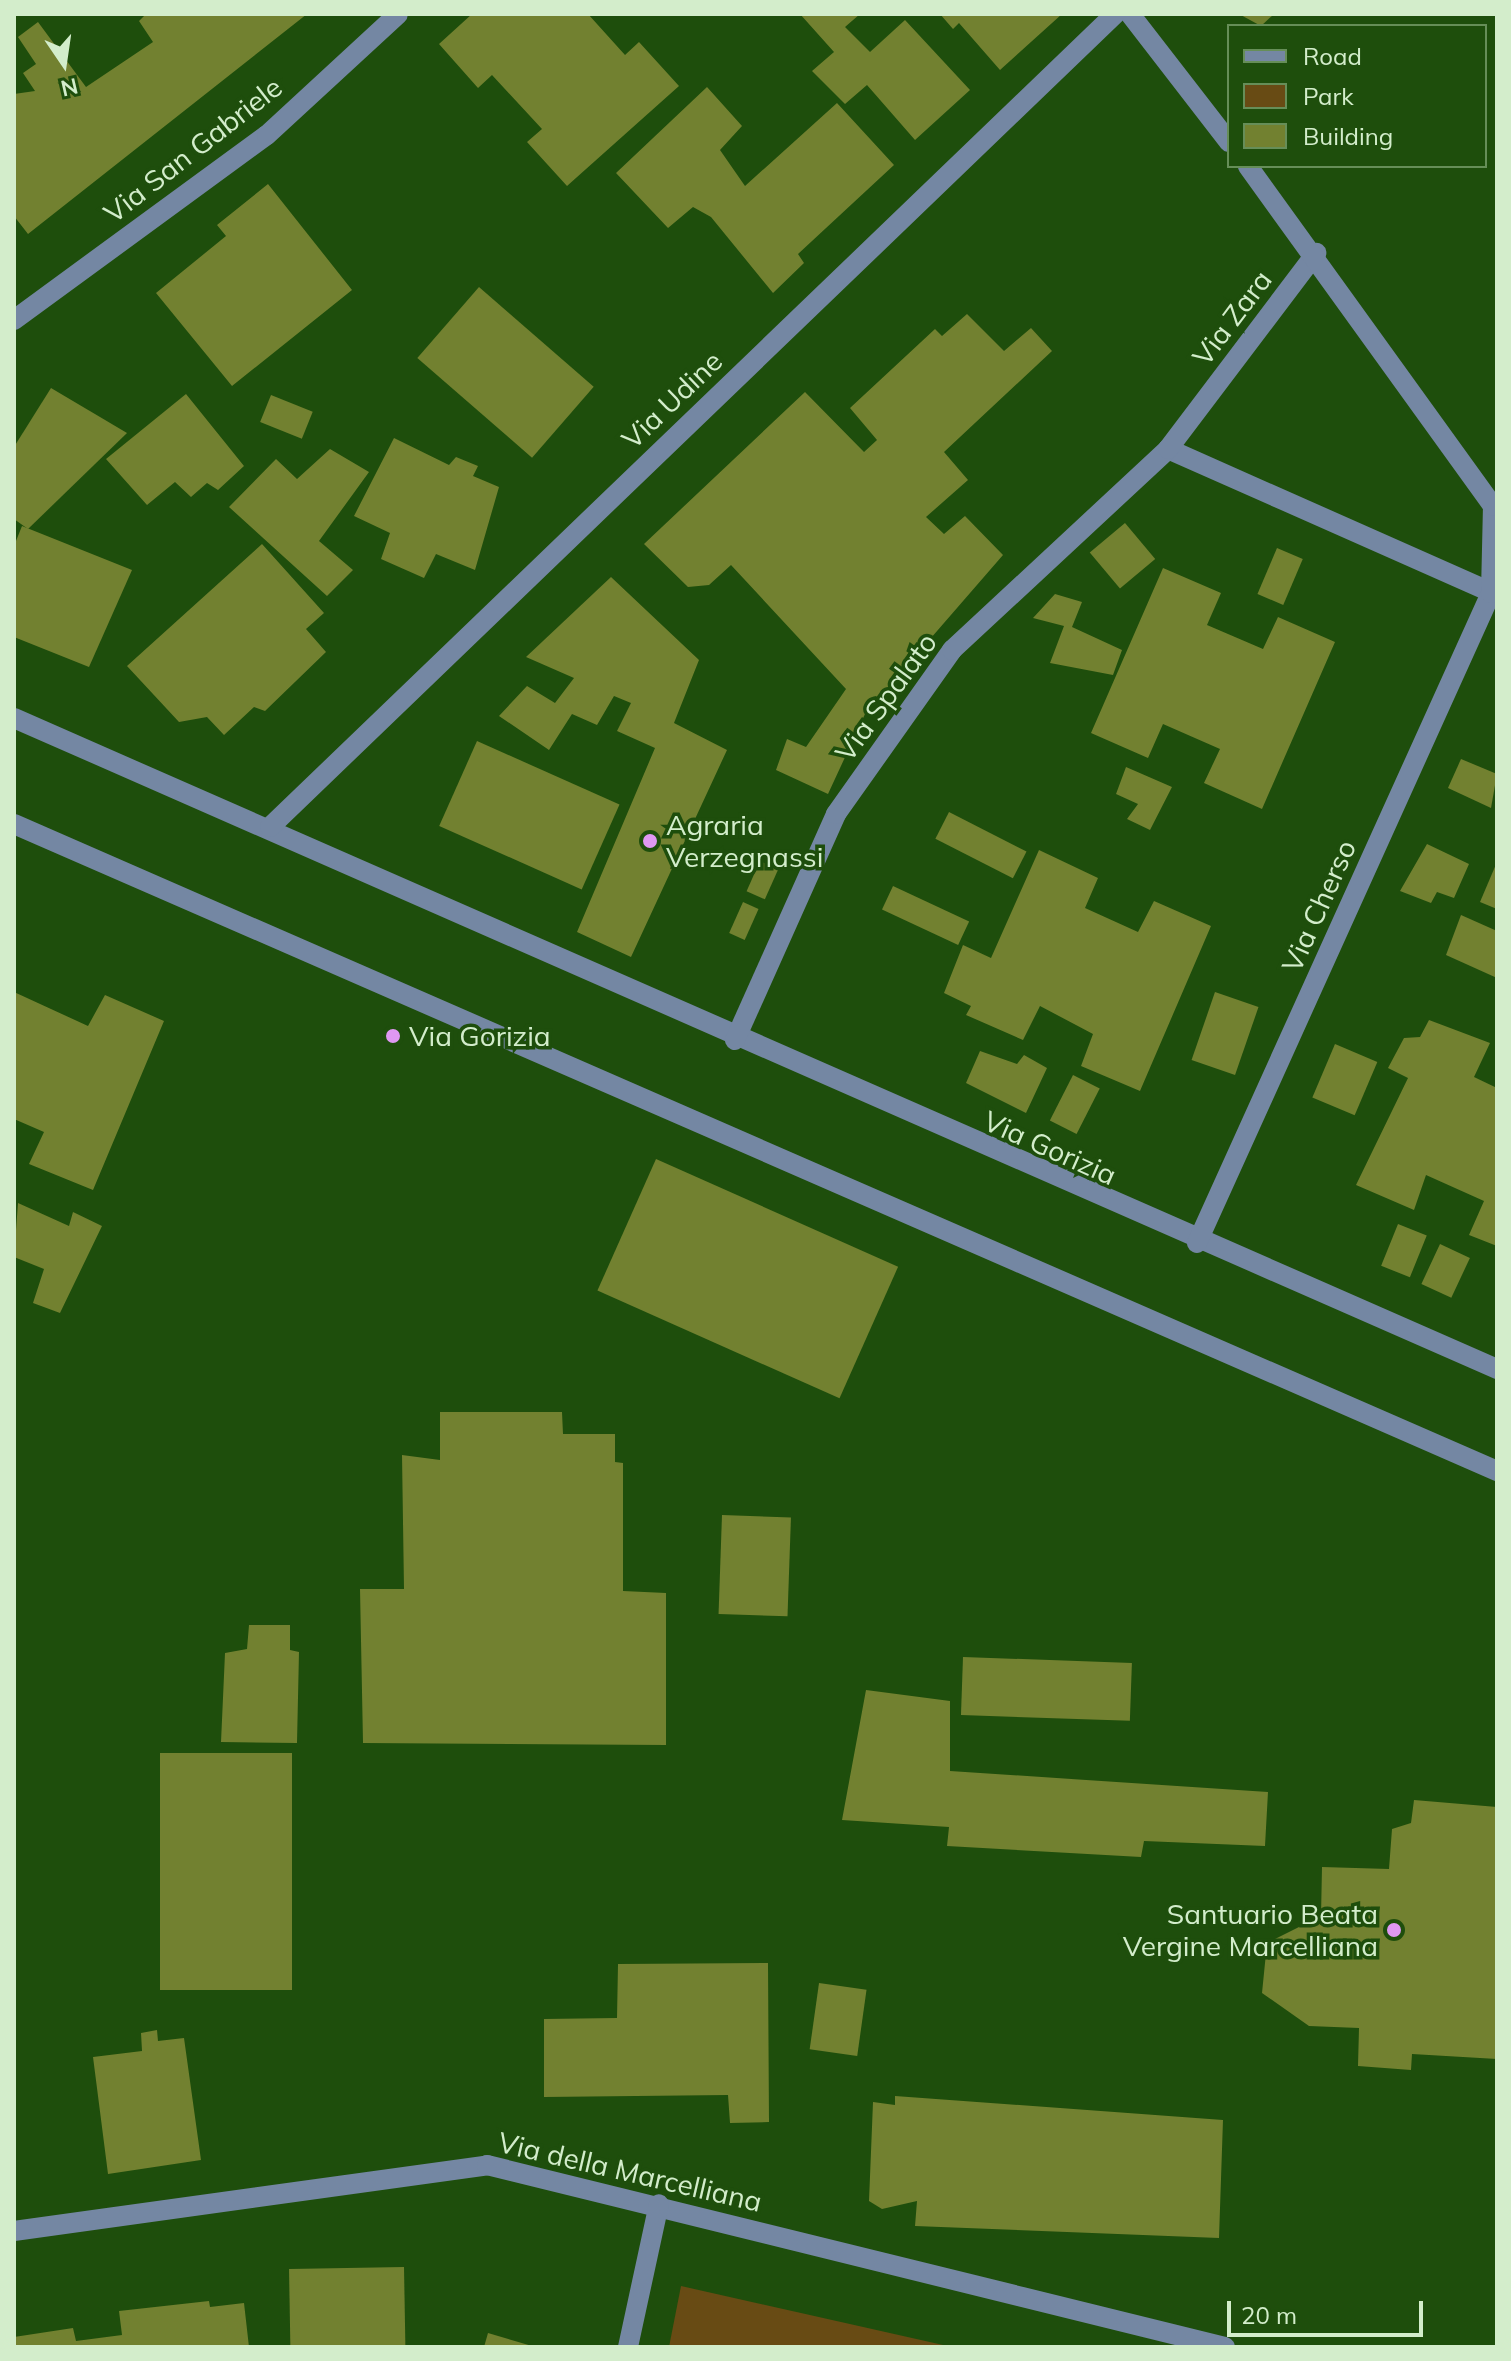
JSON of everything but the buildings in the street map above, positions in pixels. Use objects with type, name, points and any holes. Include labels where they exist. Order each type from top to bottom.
[{"type":"street","name":"Via San Gabriele","points":[[14,320],[267,135],[398,14]]},
{"type":"street","name":"Via Udine","points":[[270,827],[1115,14]]},
{"type":"street","points":[[1130,14],[1227,139]]},
{"type":"street","points":[[1168,449],[1494,594],[1493,506],[1316,253],[1250,168]]},
{"type":"street","name":"Via Zara","points":[[1168,449],[1316,253]]},
{"type":"street","name":"Via Spalato","points":[[735,1040],[836,814],[952,650],[1168,449]]},
{"type":"street","name":"Via Cherso","points":[[1197,1243],[1494,594]]},
{"type":"street","name":"Via Gorizia","points":[[14,718],[270,827],[735,1040],[1197,1243],[1497,1369]]},
{"type":"street","points":[[14,824],[1497,1471]]},
{"type":"street","name":"Via della Marcelliana","points":[[14,2231],[487,2165],[659,2204],[1225,2347]]},
{"type":"street","points":[[628,2347],[659,2204]]},
{"type":"green space","points":[[681,2286],[801,2313],[952,2347],[669,2347]]},
{"type":"place","name":"Agraria Verzegnassi","points":[[650,841]]},
{"type":"place","name":"Via Gorizia","points":[[393,1036]]},
{"type":"place","name":"Santuario Beata Vergine Marcelliana","points":[[1394,1930]]}]
